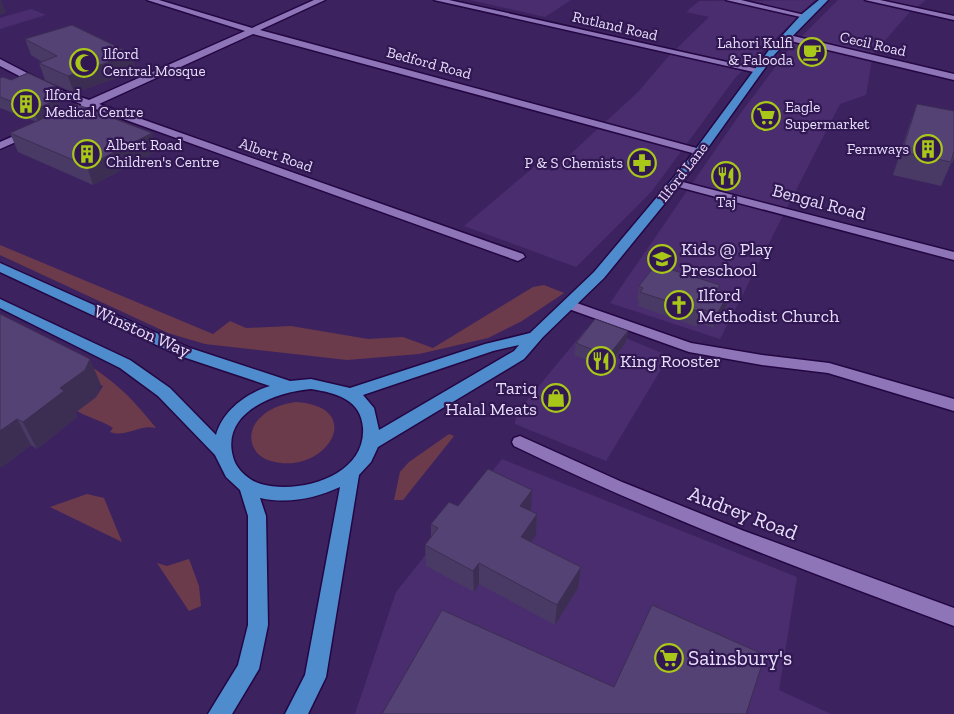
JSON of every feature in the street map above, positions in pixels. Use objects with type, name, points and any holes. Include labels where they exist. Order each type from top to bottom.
[{"type":"main road","name":"Ilford Lane","points":[[371,443],[519,355],[533,336],[571,305],[598,278],[700,152],[758,70],[785,37],[824,0]]},
{"type":"main road","name":"Winston Way","points":[[0,266],[185,352],[288,386]]},
{"type":"main road","name":"Winston Way","points":[[0,303],[125,364],[164,392],[221,450]]},
{"type":"main road","name":"Ilford Lane","points":[[350,394],[490,348],[533,336]]},
{"type":"main road","points":[[219,714],[248,669],[258,625],[256,516],[248,488],[228,467],[221,450],[223,434],[244,407],[263,394],[288,386],[311,384],[331,387],[350,394],[364,405],[371,417],[371,443],[363,459],[351,472],[328,486],[311,491],[282,494],[248,488]]},
{"type":"main road","points":[[296,714],[315,677],[326,624],[351,472]]},
{"type":"street","name":"Bedford Road","points":[[151,0],[251,30],[700,152]]},
{"type":"street","points":[[72,113],[251,30],[321,0]]},
{"type":"street","name":"Rutland Road","points":[[438,0],[758,70]]},
{"type":"street","points":[[730,0],[805,16]]},
{"type":"street","points":[[869,0],[954,18]]},
{"type":"street","name":"Cecil Road","points":[[785,37],[954,77]]},
{"type":"street","name":"Albert Road","points":[[0,62],[55,90],[90,104],[518,256]]},
{"type":"street","points":[[0,146],[45,125]]},
{"type":"street","name":"Bengal Road","points":[[675,183],[954,256]]},
{"type":"street","points":[[571,305],[689,347],[762,360],[829,368],[954,405]]},
{"type":"street","name":"Audrey Road","points":[[520,442],[616,487],[737,536],[954,617]]},
{"type":"shaded area","points":[[470,0],[571,0],[545,17]]},
{"type":"shaded area","points":[[815,0],[735,78],[652,191],[576,267],[464,226],[535,166],[552,171],[638,92],[667,58],[709,17],[686,12],[699,1]]},
{"type":"shaded area","points":[[838,0],[926,0],[909,13],[873,54],[866,95],[840,104],[720,339],[610,303],[740,114],[789,49]]},
{"type":"shaded area","points":[[31,9],[46,15],[0,29],[0,18]]},
{"type":"shaded area","points":[[0,245],[213,334],[230,321],[246,328],[291,326],[368,339],[403,337],[433,348],[533,287],[544,285],[564,293],[522,321],[488,338],[419,354],[347,360],[205,344],[168,333],[0,255]]},
{"type":"shaded area","points":[[0,318],[67,352],[99,372],[128,396],[156,428],[150,427],[122,433],[110,432],[113,428],[77,411],[96,397],[103,386],[0,333]]},
{"type":"shaded area","points":[[599,327],[669,356],[606,461],[515,424],[516,414],[585,330]]},
{"type":"shaded area","points":[[296,402],[318,407],[330,416],[334,427],[331,439],[322,451],[308,459],[291,463],[271,461],[264,458],[258,454],[252,442],[251,435],[256,423],[273,408]]},
{"type":"shaded area","points":[[449,434],[454,436],[403,500],[394,500],[400,472],[409,462]]},
{"type":"shaded area","points":[[502,459],[797,577],[779,690],[831,714],[355,714],[396,592]]},
{"type":"shaded area","points":[[87,494],[104,498],[122,542],[50,507]]},
{"type":"shaded area","points":[[189,559],[199,586],[201,606],[189,611],[157,563],[167,566]]},
{"type":"building","points":[[72,25],[132,54],[68,76],[39,63],[57,56],[25,39]]},
{"type":"building","points":[[28,73],[56,86],[43,90],[56,95],[52,97],[58,99],[34,110],[0,97],[0,78],[3,77],[11,80]]},
{"type":"building","points":[[76,104],[152,133],[87,166],[10,133]]},
{"type":"building","points":[[917,104],[954,111],[954,151],[951,162],[902,152]]},
{"type":"building","points":[[663,267],[720,285],[717,289],[729,293],[717,314],[702,309],[700,312],[640,292],[643,288],[639,286],[653,268],[660,270]]},
{"type":"building","points":[[0,314],[90,359],[85,370],[60,388],[64,391],[23,422],[17,419],[0,431]]},
{"type":"building","points":[[595,319],[628,331],[608,356],[576,343]]},
{"type":"building","points":[[488,469],[532,490],[520,506],[537,514],[521,537],[581,567],[557,605],[479,563],[473,571],[425,545],[438,528],[431,524],[449,502],[458,506]]},
{"type":"building","name":"Sainsbury's","points":[[652,605],[765,655],[746,714],[382,714],[442,610],[614,687]]},
{"type":"place","name":"Lahori Kulfi & Falooda","points":[[812,52]]},
{"type":"place","name":"Ilford Central Mosque","points":[[84,63]]},
{"type":"place","name":"Ilford Medical Centre","points":[[26,104]]},
{"type":"place","name":"Eagle Supermarket","points":[[766,116]]},
{"type":"place","name":"Fernways","points":[[928,149]]},
{"type":"place","name":"Albert Road Children's Centre","points":[[87,154]]},
{"type":"place","name":"P & S Chemists","points":[[642,163]]},
{"type":"place","name":"Taj","points":[[726,176]]},
{"type":"place","name":"Kids @ Play Preschool","points":[[662,259]]},
{"type":"place","name":"Ilford Methodist Church","points":[[679,305]]},
{"type":"place","name":"King Rooster","points":[[601,361]]},
{"type":"place","name":"Tariq Halal Meats","points":[[556,398]]},
{"type":"place","name":"Sainsbury's","points":[[669,658]]}]
